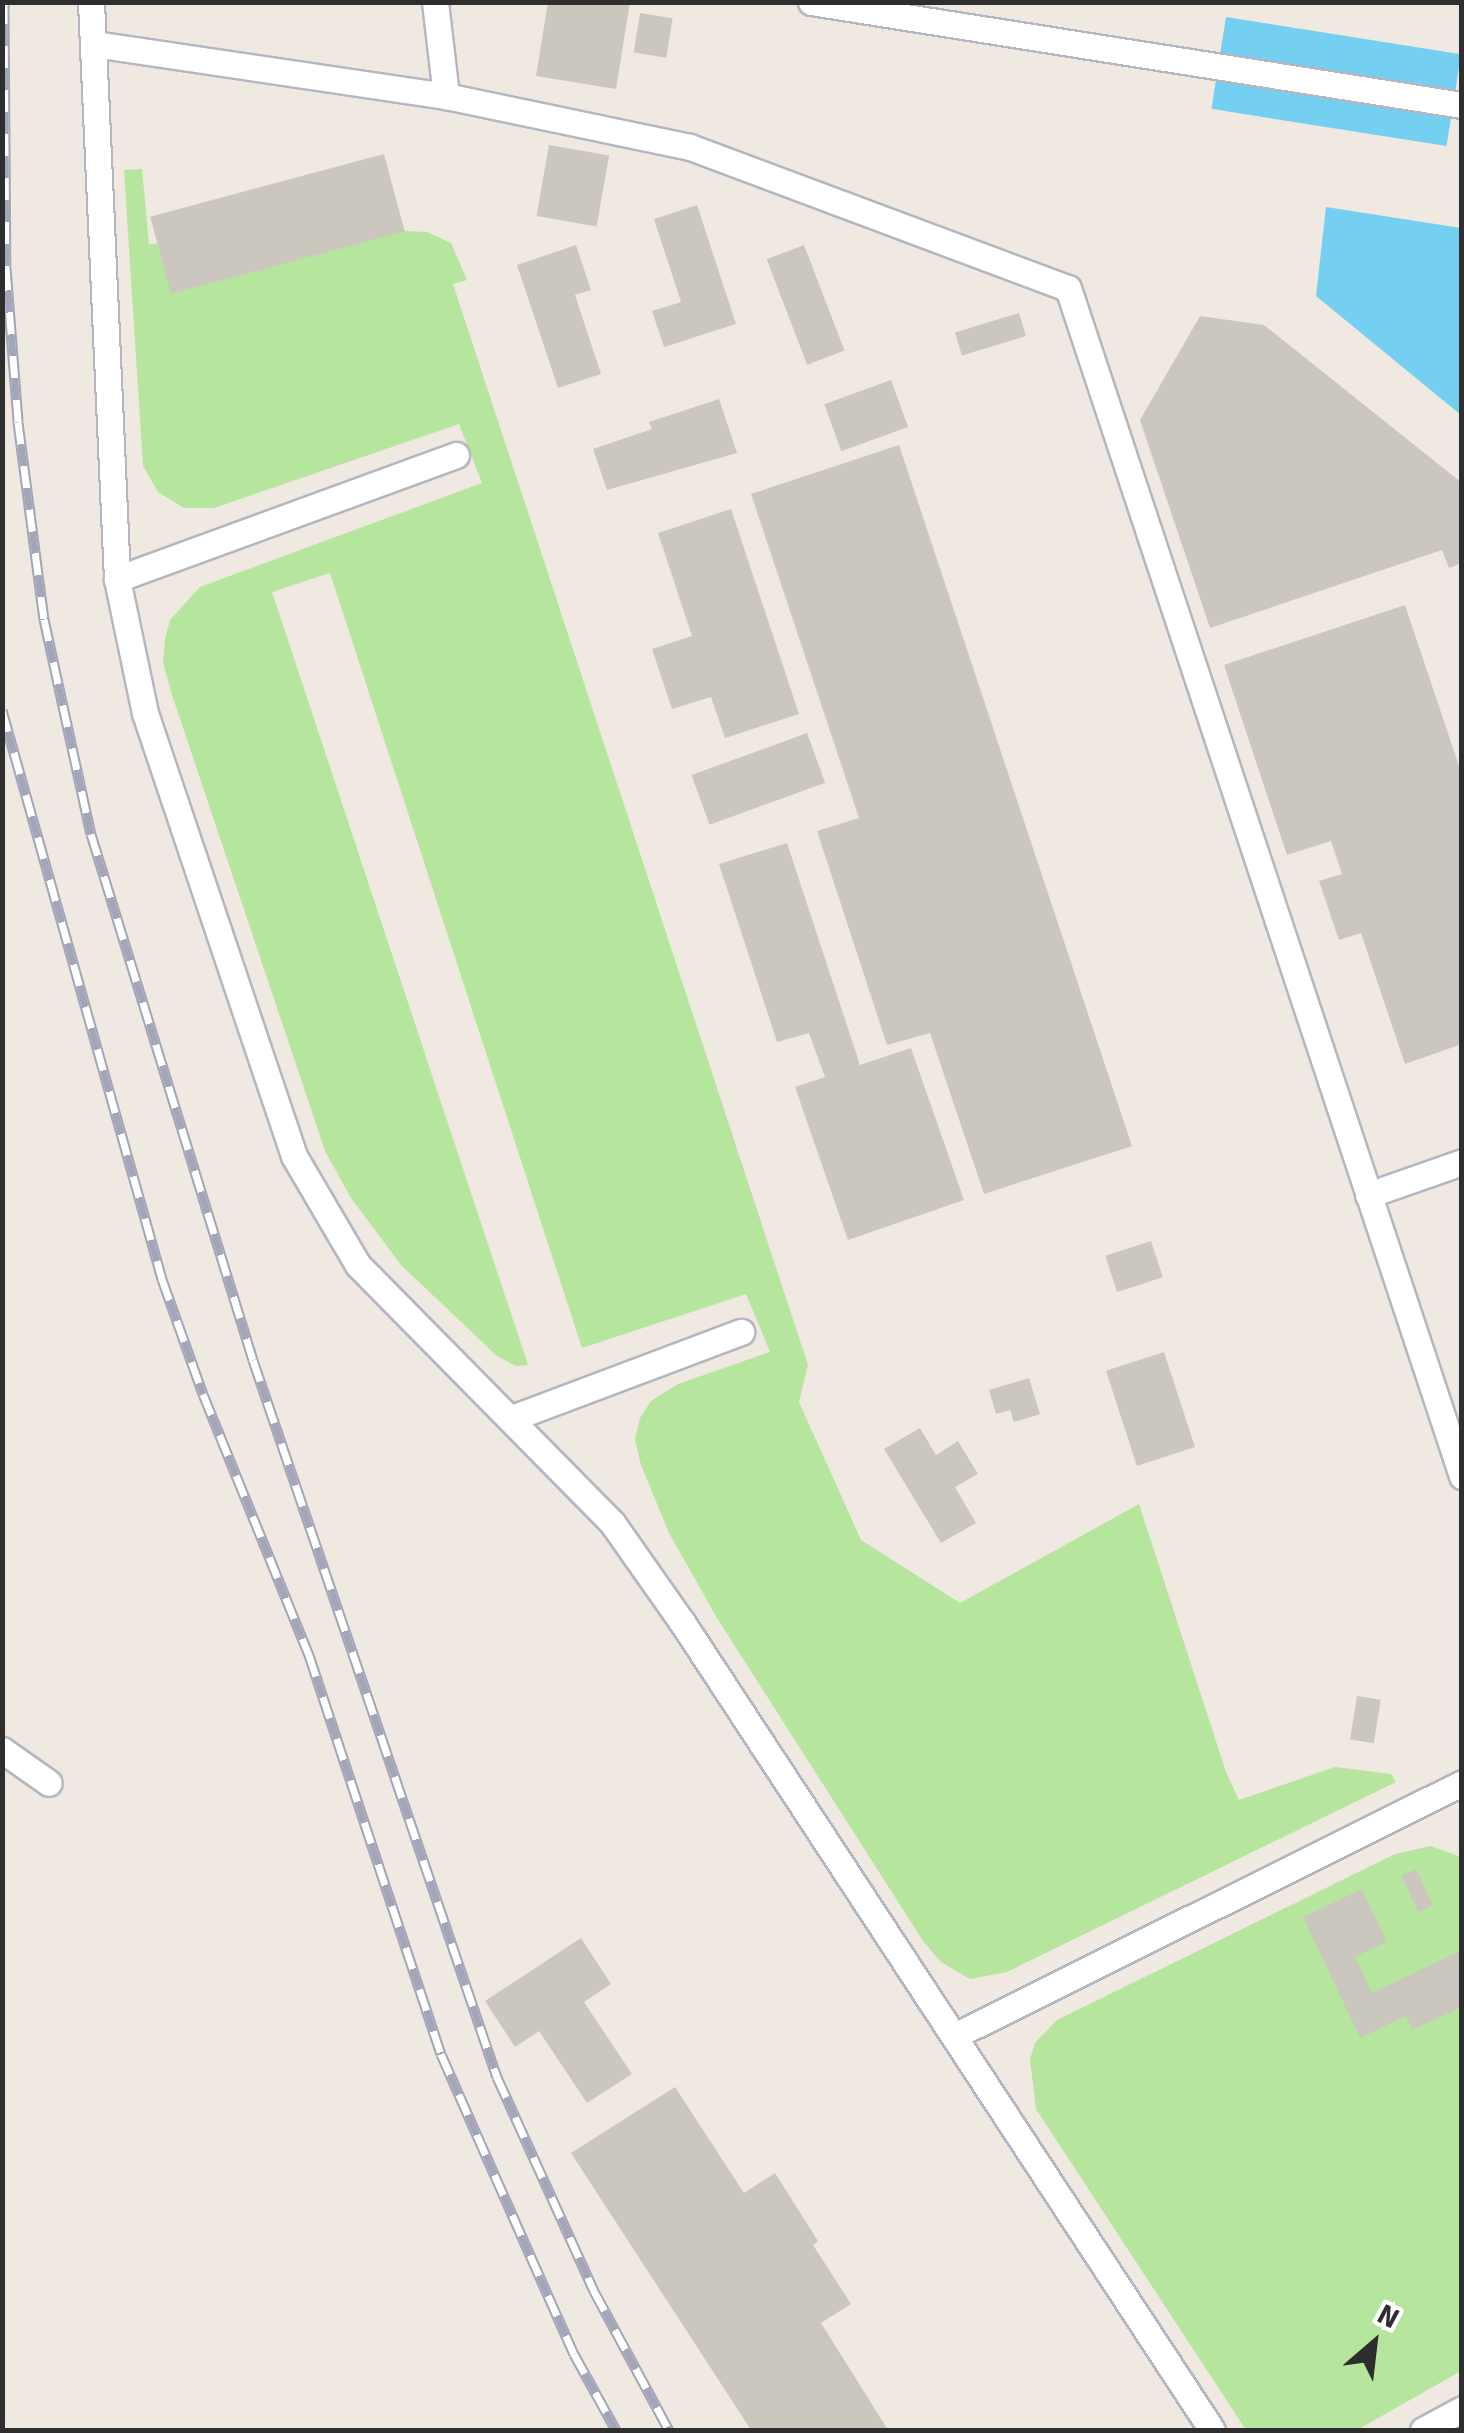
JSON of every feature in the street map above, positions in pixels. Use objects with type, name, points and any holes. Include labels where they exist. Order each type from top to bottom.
[{"type":"lane","points":[[91,2],[117,578],[145,713],[294,1156],[358,1265],[613,1524],[1212,2430]]},
{"type":"lane","points":[[434,2],[446,96]]},
{"type":"lane","points":[[811,2],[1462,105]]},
{"type":"lane","points":[[94,44],[446,96],[690,147],[1068,288],[1462,1476]]},
{"type":"lane","points":[[117,578],[456,455]]},
{"type":"lane","points":[[1368,1195],[1462,1162]]},
{"type":"lane","points":[[512,1418],[741,1332]]},
{"type":"lane","points":[[2,1750],[49,1783]]},
{"type":"lane","points":[[954,2036],[1462,1783]]},
{"type":"lane","points":[[1423,2430],[1462,2409]]},
{"type":"green space","points":[[142,169],[149,244],[404,231],[427,232],[451,243],[467,280],[453,284],[808,1365],[799,1402],[861,1540],[960,1603],[1139,1504],[1226,1772],[1239,1800],[1335,1767],[1391,1774],[1396,1782],[1007,1972],[970,1979],[941,1962],[923,1941],[717,1618],[669,1533],[641,1465],[635,1439],[640,1418],[651,1401],[678,1384],[770,1352],[746,1294],[582,1348],[330,573],[272,592],[528,1365],[516,1366],[497,1356],[401,1265],[351,1198],[325,1151],[171,692],[163,662],[165,639],[170,620],[200,587],[482,483],[459,424],[214,508],[184,508],[158,492],[143,466],[124,170]]},
{"type":"green space","points":[[1431,1846],[1461,1857],[1461,2371],[1357,2430],[1246,2430],[1036,2109],[1030,2059],[1035,2043],[1057,2020],[1395,1854]]},
{"type":"water","points":[[1226,17],[1461,54],[1447,146],[1211,109]]},
{"type":"water","points":[[1326,207],[1461,228],[1461,415],[1316,296]]},
{"type":"building","points":[[548,2],[630,2],[616,89],[536,76]]},
{"type":"building","points":[[640,13],[673,18],[666,58],[634,53]]},
{"type":"building","points":[[549,145],[609,156],[597,226],[536,216]]},
{"type":"building","points":[[384,154],[405,231],[171,294],[150,217]]},
{"type":"building","points":[[697,205],[736,324],[664,347],[652,311],[681,302],[654,219]]},
{"type":"building","points":[[576,245],[591,290],[575,295],[601,374],[558,388],[517,265]]},
{"type":"building","points":[[804,245],[844,350],[807,365],[767,259]]},
{"type":"building","points":[[1019,313],[1026,336],[962,356],[955,333]]},
{"type":"building","points":[[1200,316],[1264,325],[1462,483],[1462,563],[1449,568],[1442,550],[1210,628],[1140,420]]},
{"type":"building","points":[[891,380],[908,427],[841,451],[824,404]]},
{"type":"building","points":[[719,399],[737,453],[607,490],[593,449],[652,429],[649,422]]},
{"type":"building","points":[[899,445],[1132,1146],[984,1194],[930,1033],[887,1045],[817,831],[859,818],[751,494]]},
{"type":"building","points":[[731,509],[799,714],[725,738],[711,697],[672,709],[652,649],[692,636],[658,533]]},
{"type":"building","points":[[1405,605],[1462,775],[1462,1044],[1405,1064],[1361,933],[1339,940],[1319,881],[1342,874],[1331,841],[1287,855],[1224,665]]},
{"type":"building","points":[[807,733],[825,783],[710,825],[691,775]]},
{"type":"building","points":[[787,843],[860,1065],[911,1048],[964,1200],[848,1240],[795,1087],[825,1077],[809,1033],[777,1042],[719,864]]},
{"type":"building","points":[[1151,1241],[1163,1277],[1117,1292],[1105,1256]]},
{"type":"building","points":[[1164,1352],[1195,1447],[1137,1466],[1106,1371]]},
{"type":"building","points":[[1029,1378],[1040,1414],[1014,1422],[1010,1410],[996,1414],[989,1390]]},
{"type":"building","points":[[920,1428],[936,1455],[958,1441],[978,1474],[955,1487],[976,1523],[941,1543],[884,1449]]},
{"type":"building","points":[[1357,1696],[1381,1700],[1374,1743],[1350,1739]]},
{"type":"building","points":[[1416,1869],[1433,1905],[1418,1912],[1401,1876]]},
{"type":"building","points":[[1362,1889],[1387,1942],[1355,1957],[1372,1993],[1462,1950],[1462,2007],[1412,2030],[1406,2016],[1360,2038],[1303,1917]]},
{"type":"building","points":[[581,1938],[611,1984],[584,2002],[632,2074],[587,2103],[539,2031],[515,2047],[485,2001]]},
{"type":"building","points":[[675,2087],[744,2193],[775,2173],[818,2241],[813,2245],[851,2304],[821,2323],[888,2430],[751,2430],[571,2153]]},
{"type":"railway","points":[[4,2],[6,268],[18,422],[44,619],[91,834],[253,1360],[497,2077],[594,2291],[669,2430]]},
{"type":"railway","points":[[2,710],[162,1279],[203,1394],[309,1655],[441,2054],[574,2354],[616,2430]]}]
